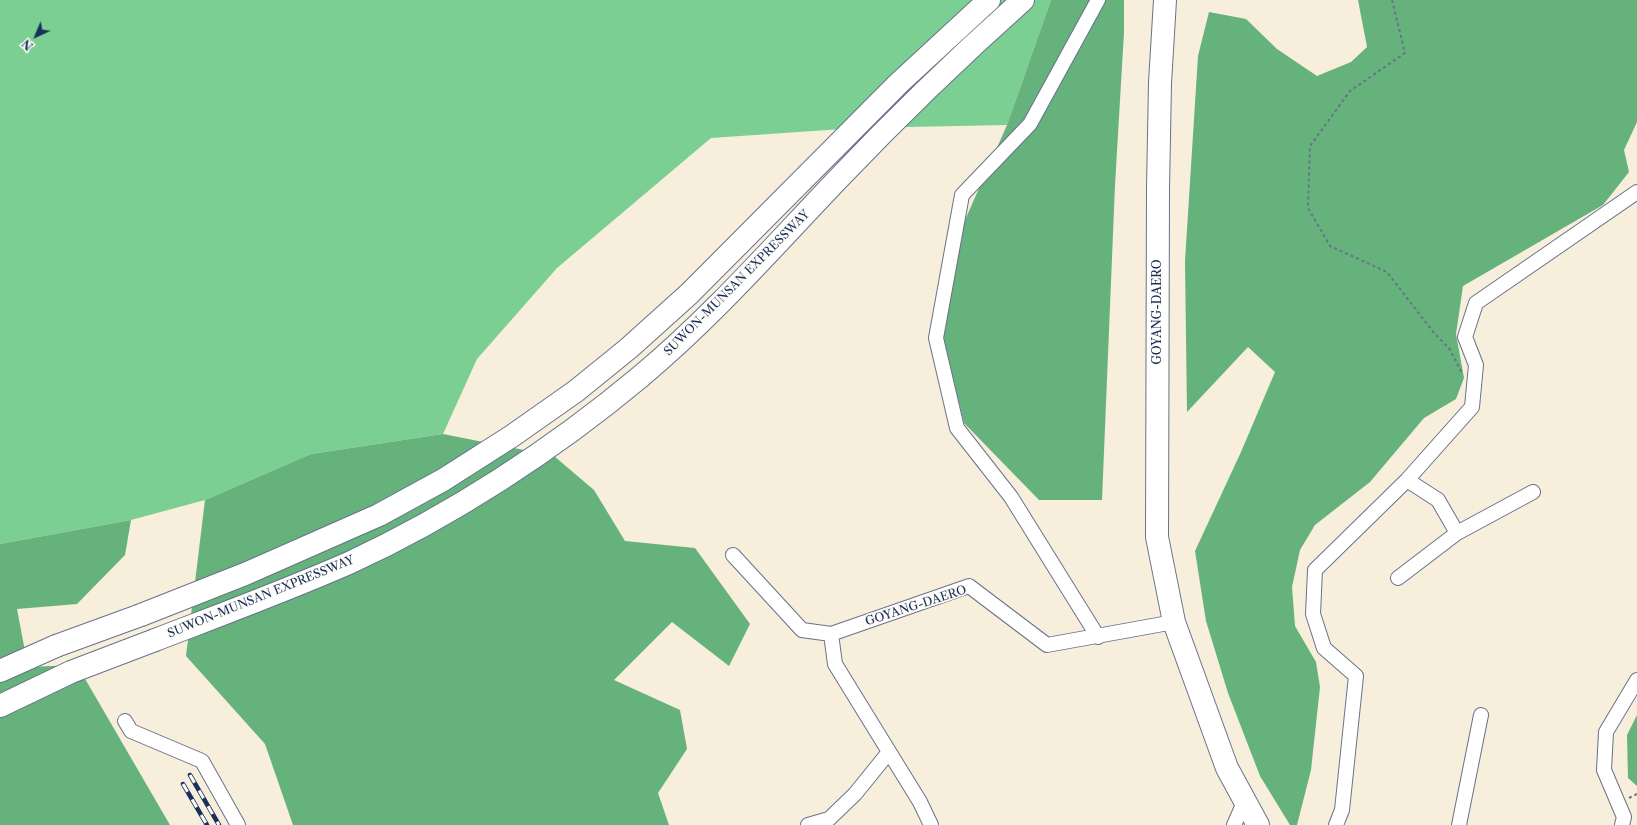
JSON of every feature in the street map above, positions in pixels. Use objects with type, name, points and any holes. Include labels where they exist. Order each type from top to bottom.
[{"type":"main road","points":[[0,671],[56,646],[245,574],[379,514],[443,480],[512,436],[576,391],[629,348],[689,294],[899,84],[989,0]]},
{"type":"main road","name":"SUWON-MUNSAN EXPRESSWAY","points":[[0,706],[71,672],[297,585],[399,538],[450,511],[506,475],[599,410],[678,344],[728,295],[912,103],[1023,0]]},
{"type":"main road","name":"GOYANG-DAERO","points":[[1164,0],[1160,83],[1159,151],[1157,537],[1174,622],[1227,768],[1258,825]]},
{"type":"street","points":[[1098,0],[1030,124],[962,195],[936,338],[957,428],[1011,497],[1098,637]]},
{"type":"street","points":[[1336,825],[1342,810],[1356,676],[1324,648],[1313,614],[1315,570],[1408,480],[1472,407],[1476,365],[1465,337],[1476,302],[1637,192]]},
{"type":"street","points":[[1408,480],[1438,500],[1457,533]]},
{"type":"street","points":[[1398,578],[1457,533],[1534,492]]},
{"type":"street","name":"GOYANG-DAERO","points":[[733,555],[802,630],[831,634],[969,586],[1047,645],[1098,637],[1174,622]]},
{"type":"street","points":[[831,634],[835,664],[920,802],[931,825]]},
{"type":"street","points":[[1622,825],[1624,817],[1604,770],[1606,732],[1637,680]]},
{"type":"street","points":[[1459,825],[1481,715]]},
{"type":"street","points":[[126,721],[131,731],[202,761],[238,825]]},
{"type":"street","points":[[808,825],[828,819],[855,794],[889,752]]},
{"type":"street","points":[[1234,825],[1244,800]]},
{"type":"path","points":[[1392,0],[1405,53],[1350,91],[1310,146],[1308,208],[1330,246],[1387,272],[1434,333],[1449,348],[1473,394]]},
{"type":"green space","points":[[0,0],[1051,0],[1007,125],[857,128],[711,138],[557,268],[477,359],[443,434],[311,454],[205,500],[131,520],[0,544]]},
{"type":"green space","points":[[1051,0],[1124,0],[1124,32],[1115,185],[1102,500],[1039,500],[964,423],[943,338],[954,245],[1007,125]]},
{"type":"green space","points":[[1358,0],[1637,0],[1637,122],[1624,150],[1629,172],[1603,205],[1463,286],[1456,334],[1464,378],[1456,399],[1424,418],[1370,482],[1315,525],[1300,550],[1292,587],[1295,626],[1316,662],[1320,687],[1311,770],[1297,825],[1290,825],[1260,776],[1228,693],[1206,621],[1195,551],[1241,452],[1275,372],[1248,347],[1187,412],[1185,261],[1198,56],[1209,12],[1246,19],[1277,49],[1317,76],[1351,62],[1367,47]]},
{"type":"green space","points":[[443,434],[554,456],[594,490],[625,541],[695,548],[750,624],[729,666],[672,622],[614,680],[680,710],[687,749],[658,793],[669,825],[293,825],[265,744],[186,656],[205,500],[311,454]]},
{"type":"green space","points":[[131,520],[125,555],[77,604],[17,609],[28,667],[77,665],[170,825],[0,825],[0,544]]},
{"type":"green space","points":[[1637,715],[1637,786],[1628,778],[1627,735]]},
{"type":"railway","points":[[190,775],[219,825]]},
{"type":"railway","points":[[183,784],[207,825]]}]
